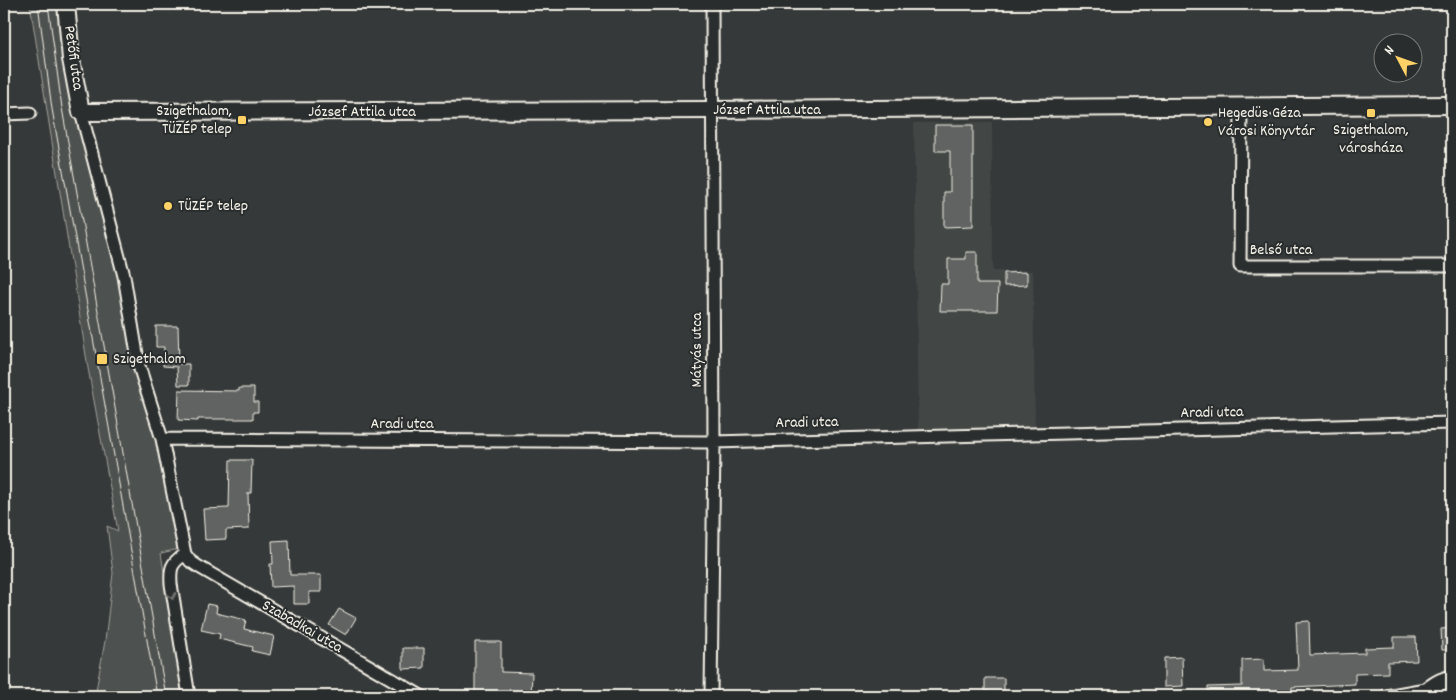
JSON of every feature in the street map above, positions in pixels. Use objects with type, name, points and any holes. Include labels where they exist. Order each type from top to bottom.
[{"type":"street","name":"Petőfi utca","points":[[66,4],[70,59],[81,112]]},
{"type":"street","name":"Mátyás utca","points":[[711,696],[714,442],[712,4]]},
{"type":"street","name":"József Attila utca","points":[[81,112],[1452,105]]},
{"type":"street","name":"Belső utca","points":[[1241,106],[1240,266],[1452,266]]},
{"type":"street","points":[[81,112],[124,276],[139,366],[162,439],[185,554],[175,561],[170,571],[170,584],[189,696]]},
{"type":"street","points":[[4,114],[30,113]]},
{"type":"street","name":"Aradi utca","points":[[162,439],[714,442],[1452,423]]},
{"type":"street","name":"Szabadkai utca","points":[[185,554],[198,567],[421,696]]},
{"type":"street","points":[[1386,696],[1431,692],[1441,681],[1452,679]]},
{"type":"shaded area","points":[[30,4],[61,4],[66,59],[79,129],[118,278],[133,360],[158,438],[179,549],[161,553],[183,696],[95,696],[105,641],[113,573],[107,526],[118,531],[88,368]]},
{"type":"shaded area","points":[[992,122],[993,271],[1033,271],[1035,427],[918,429],[914,123]]},
{"type":"building","points":[[935,125],[973,125],[973,226],[944,227],[944,192],[950,192],[950,151],[935,151]]},
{"type":"building","points":[[966,252],[977,252],[977,284],[998,284],[997,311],[940,311],[941,284],[948,284],[948,259],[966,259]]},
{"type":"building","points":[[1027,272],[1027,285],[1004,286],[1004,273]]},
{"type":"building","points":[[156,326],[178,326],[179,364],[189,364],[189,385],[178,385],[177,367],[163,366],[164,347],[156,347]]},
{"type":"building","points":[[239,388],[254,388],[254,402],[258,402],[258,412],[253,412],[253,419],[178,420],[179,390],[239,391]]},
{"type":"building","points":[[230,460],[252,460],[251,493],[248,493],[249,529],[226,530],[226,539],[205,540],[203,509],[229,508]]},
{"type":"building","points":[[289,540],[290,575],[321,575],[321,592],[309,592],[309,604],[294,604],[294,586],[271,587],[272,541]]},
{"type":"building","points":[[207,604],[217,606],[216,613],[246,620],[244,629],[274,636],[270,655],[252,651],[253,647],[219,639],[220,634],[201,630]]},
{"type":"building","points":[[339,609],[356,618],[346,635],[329,625]]},
{"type":"building","points":[[1309,621],[1310,655],[1365,653],[1365,648],[1394,647],[1394,637],[1416,637],[1417,661],[1388,662],[1388,673],[1355,674],[1355,684],[1292,687],[1292,691],[1265,692],[1265,696],[1208,696],[1208,687],[1242,686],[1242,660],[1264,659],[1264,671],[1298,670],[1296,622]]},
{"type":"building","points":[[1452,628],[1452,650],[1442,650],[1441,629]]},
{"type":"building","points":[[475,642],[501,642],[501,672],[532,673],[531,696],[475,696]]},
{"type":"building","points":[[403,648],[424,648],[424,668],[403,669]]},
{"type":"building","points":[[1182,657],[1183,686],[1164,687],[1164,658]]},
{"type":"building","points":[[985,678],[1004,678],[1004,696],[989,696],[989,691],[985,691]]},
{"type":"tram line","points":[[38,4],[52,109],[157,696]]},
{"type":"tram line","points":[[48,4],[62,108],[166,696]]},
{"type":"place","name":"Szigethalom, városháza","points":[[1371,113]]},
{"type":"place","name":"Szigethalom, TÜZÉP telep","points":[[242,120]]},
{"type":"place","name":"Hegedüs Géza Városi Könyvtár","points":[[1208,122]]},
{"type":"place","name":"TÜZÉP telep","points":[[168,206]]},
{"type":"place","name":"Szigethalom","points":[[102,359]]}]
